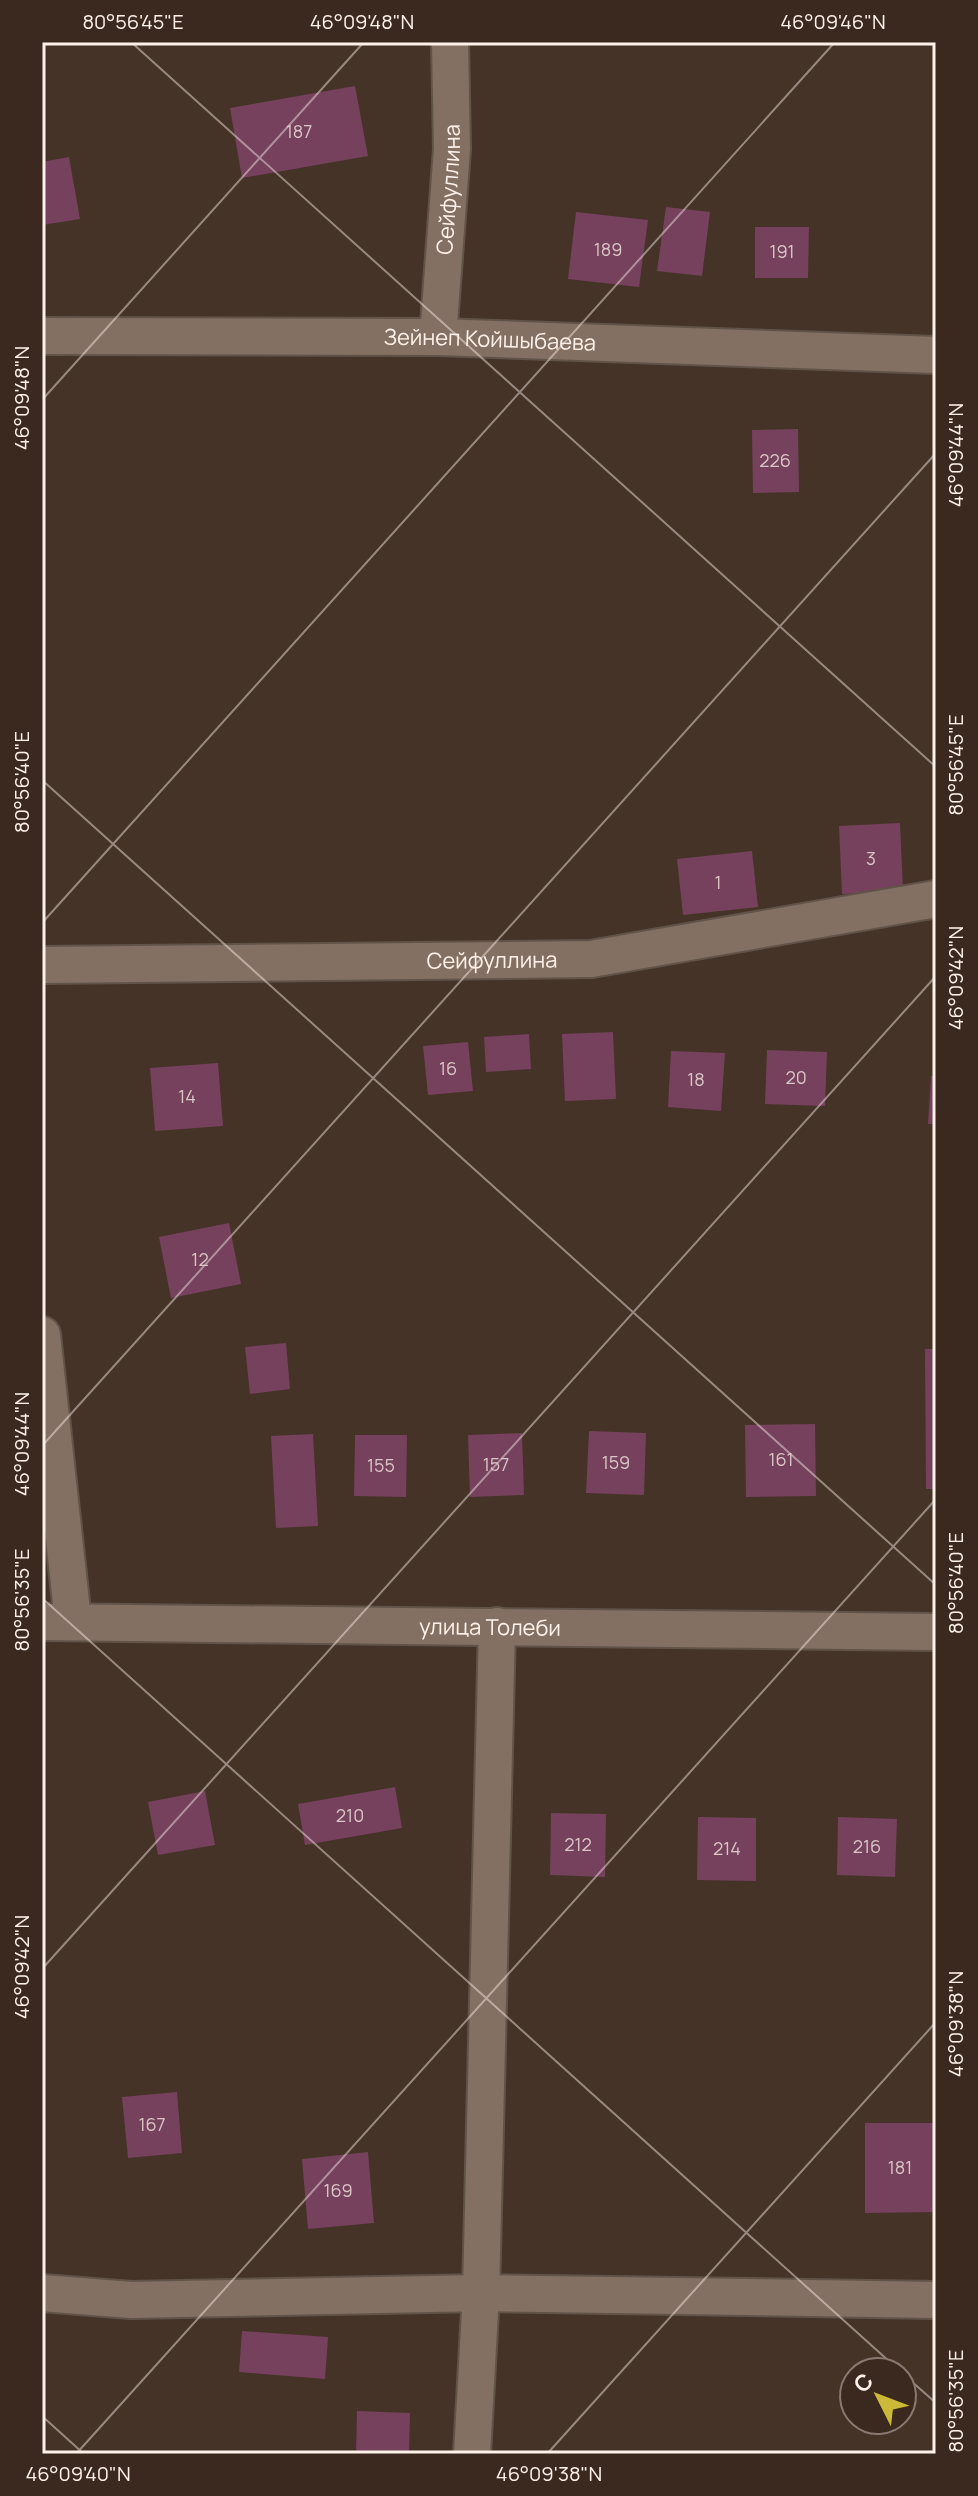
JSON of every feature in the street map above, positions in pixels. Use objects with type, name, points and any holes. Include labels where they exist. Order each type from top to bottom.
[{"type":"street","name":"Сейфуллина","points":[[438,337],[452,149],[450,42]]},
{"type":"street","name":"Зейнеп Койшыбаева","points":[[42,336],[438,337],[936,355]]},
{"type":"street","name":"Сейфуллина","points":[[42,965],[591,959],[936,899]]},
{"type":"street","points":[[42,1335],[58,1621]]},
{"type":"street","name":"улица Толеби","points":[[58,1621],[936,1632]]},
{"type":"street","points":[[472,2454],[481,2293],[497,1626]]},
{"type":"street","points":[[42,2293],[131,2300],[481,2293],[936,2300]]},
{"type":"building","points":[[355,86],[368,156],[242,178],[230,108]]},
{"type":"building","points":[[69,157],[80,219],[42,225],[42,162]]},
{"type":"building","points":[[666,207],[710,212],[702,276],[657,271]]},
{"type":"building","points":[[576,212],[648,220],[639,287],[568,279]]},
{"type":"building","points":[[755,227],[809,227],[808,278],[755,278]]},
{"type":"building","points":[[798,429],[799,492],[753,493],[752,430]]},
{"type":"building","points":[[900,823],[903,891],[842,894],[839,826]]},
{"type":"building","points":[[752,851],[758,907],[683,915],[677,859]]},
{"type":"building","points":[[613,1032],[616,1099],[565,1101],[562,1034]]},
{"type":"building","points":[[529,1034],[531,1069],[486,1072],[484,1037]]},
{"type":"building","points":[[468,1042],[473,1091],[428,1095],[423,1046]]},
{"type":"building","points":[[767,1050],[827,1052],[825,1106],[765,1104]]},
{"type":"building","points":[[671,1051],[725,1053],[721,1111],[668,1107]]},
{"type":"building","points":[[218,1063],[223,1126],[155,1131],[150,1068]]},
{"type":"building","points":[[931,1076],[936,1076],[936,1124],[928,1124]]},
{"type":"building","points":[[229,1223],[241,1284],[171,1298],[159,1237]]},
{"type":"building","points":[[286,1343],[290,1389],[250,1394],[245,1347]]},
{"type":"building","points":[[925,1349],[936,1349],[936,1489],[926,1489]]},
{"type":"building","points":[[815,1424],[816,1496],[746,1497],[745,1425]]},
{"type":"building","points":[[589,1431],[646,1433],[644,1495],[586,1493]]},
{"type":"building","points":[[522,1433],[524,1495],[470,1497],[468,1435]]},
{"type":"building","points":[[313,1434],[318,1526],[276,1528],[271,1436]]},
{"type":"building","points":[[355,1435],[407,1435],[406,1497],[354,1496]]},
{"type":"building","points":[[395,1787],[402,1828],[305,1845],[298,1804]]},
{"type":"building","points":[[205,1791],[215,1845],[158,1855],[148,1802]]},
{"type":"building","points":[[551,1813],[606,1814],[605,1877],[550,1875]]},
{"type":"building","points":[[698,1817],[756,1818],[756,1881],[697,1880]]},
{"type":"building","points":[[838,1817],[897,1819],[895,1877],[837,1875]]},
{"type":"building","points":[[177,2092],[182,2153],[128,2158],[122,2097]]},
{"type":"building","points":[[865,2123],[936,2123],[936,2212],[865,2213]]},
{"type":"building","points":[[368,2152],[374,2223],[308,2229],[302,2159]]},
{"type":"building","points":[[242,2331],[328,2337],[325,2379],[239,2372]]},
{"type":"building","points":[[357,2411],[410,2413],[409,2454],[356,2454]]}]
